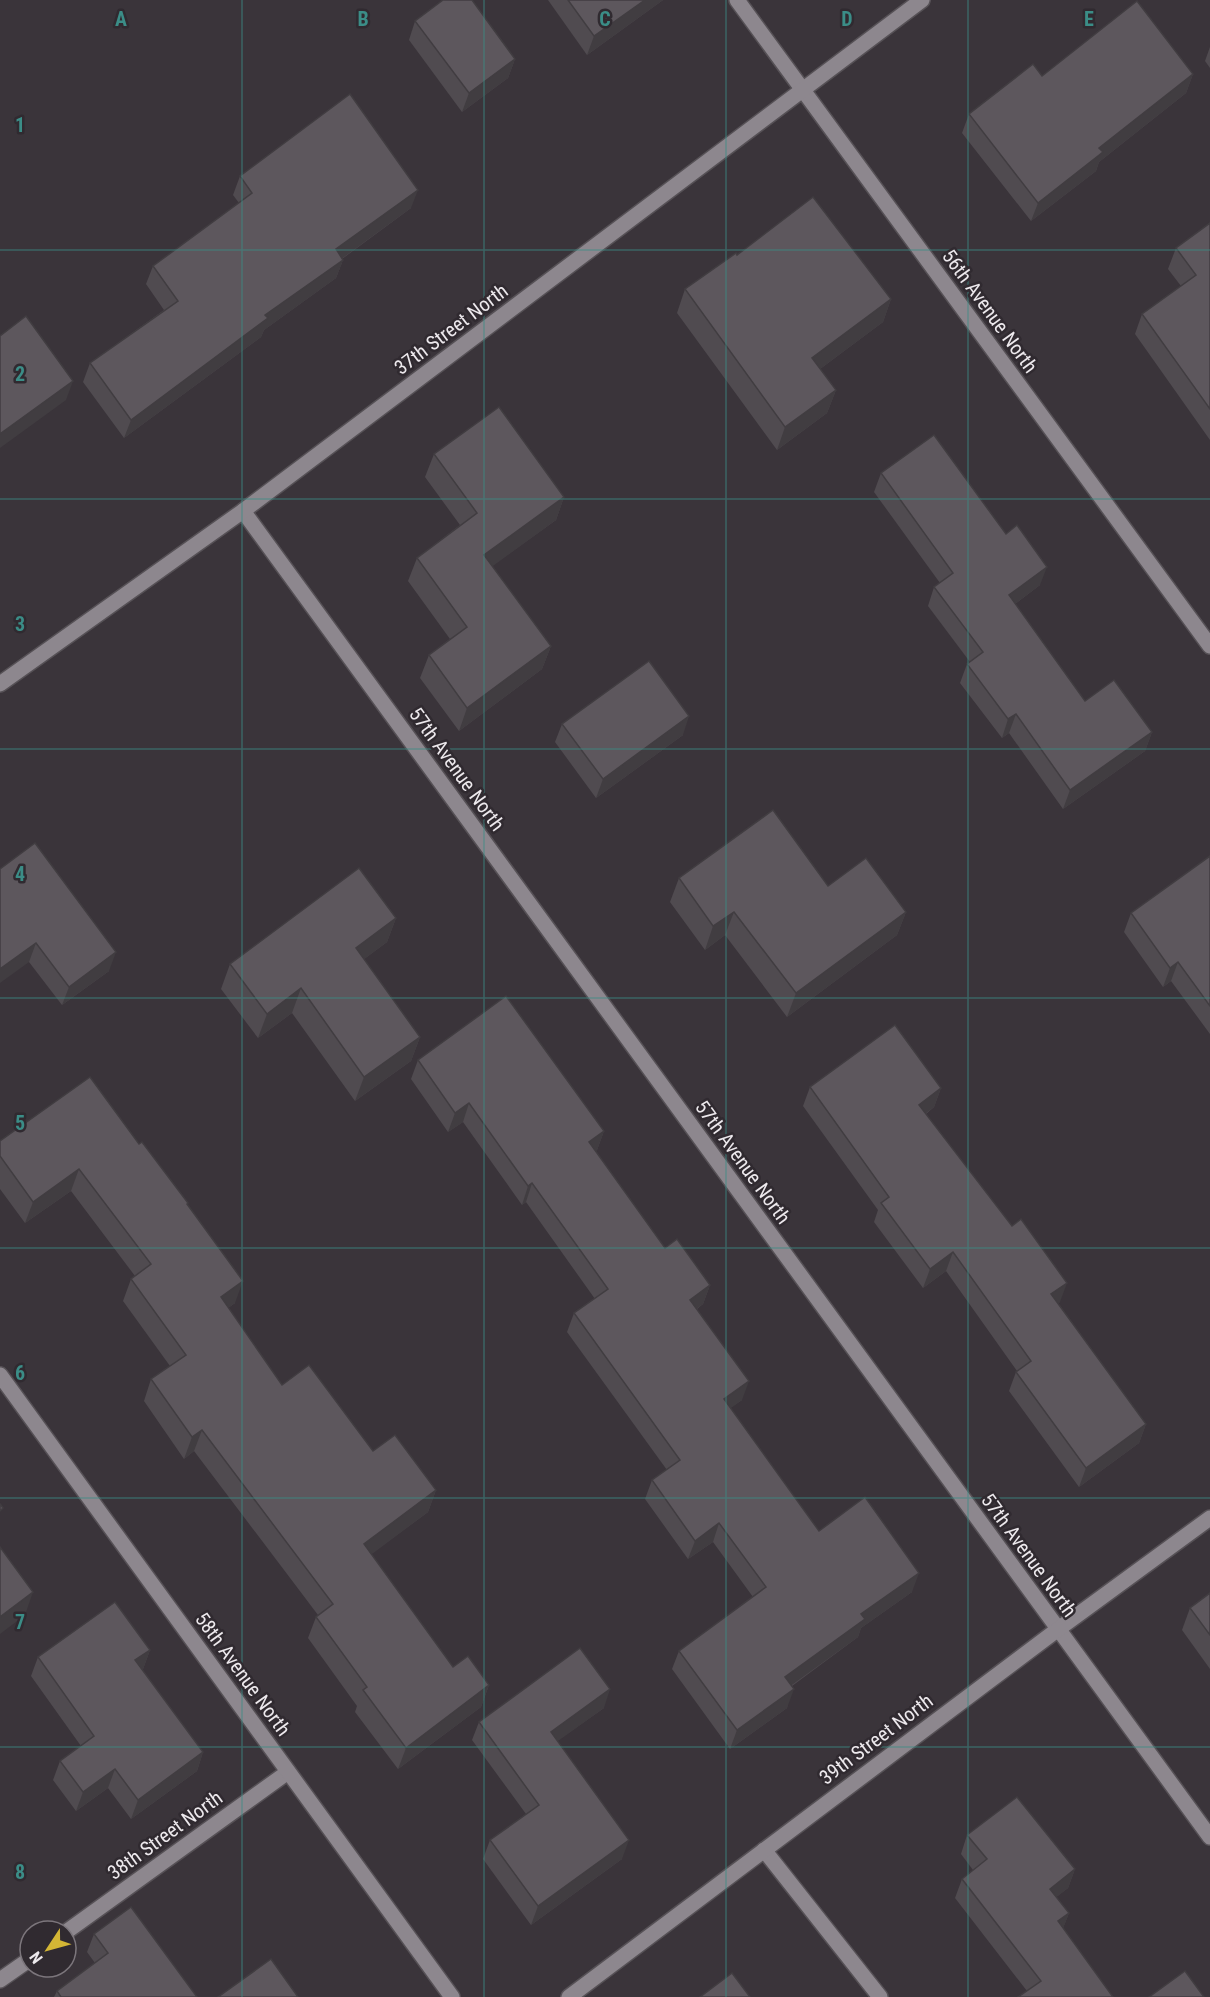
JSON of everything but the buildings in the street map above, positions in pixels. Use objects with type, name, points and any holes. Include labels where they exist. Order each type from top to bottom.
[{"type":"street","name":"56th Avenue North","points":[[737,0],[1210,646]]},
{"type":"street","name":"37th Street North","points":[[0,684],[243,511],[922,0]]},
{"type":"street","name":"57th Avenue North","points":[[243,511],[1210,1837]]},
{"type":"street","name":"58th Avenue North","points":[[0,1375],[452,1997]]},
{"type":"street","name":"39th Street North","points":[[569,1997],[1057,1630],[1210,1518]]},
{"type":"street","name":"38th Street North","points":[[78,1923],[288,1772]]},
{"type":"street","points":[[764,1850],[880,1997]]},
{"type":"street","points":[[0,1980],[18,1967]]}]
